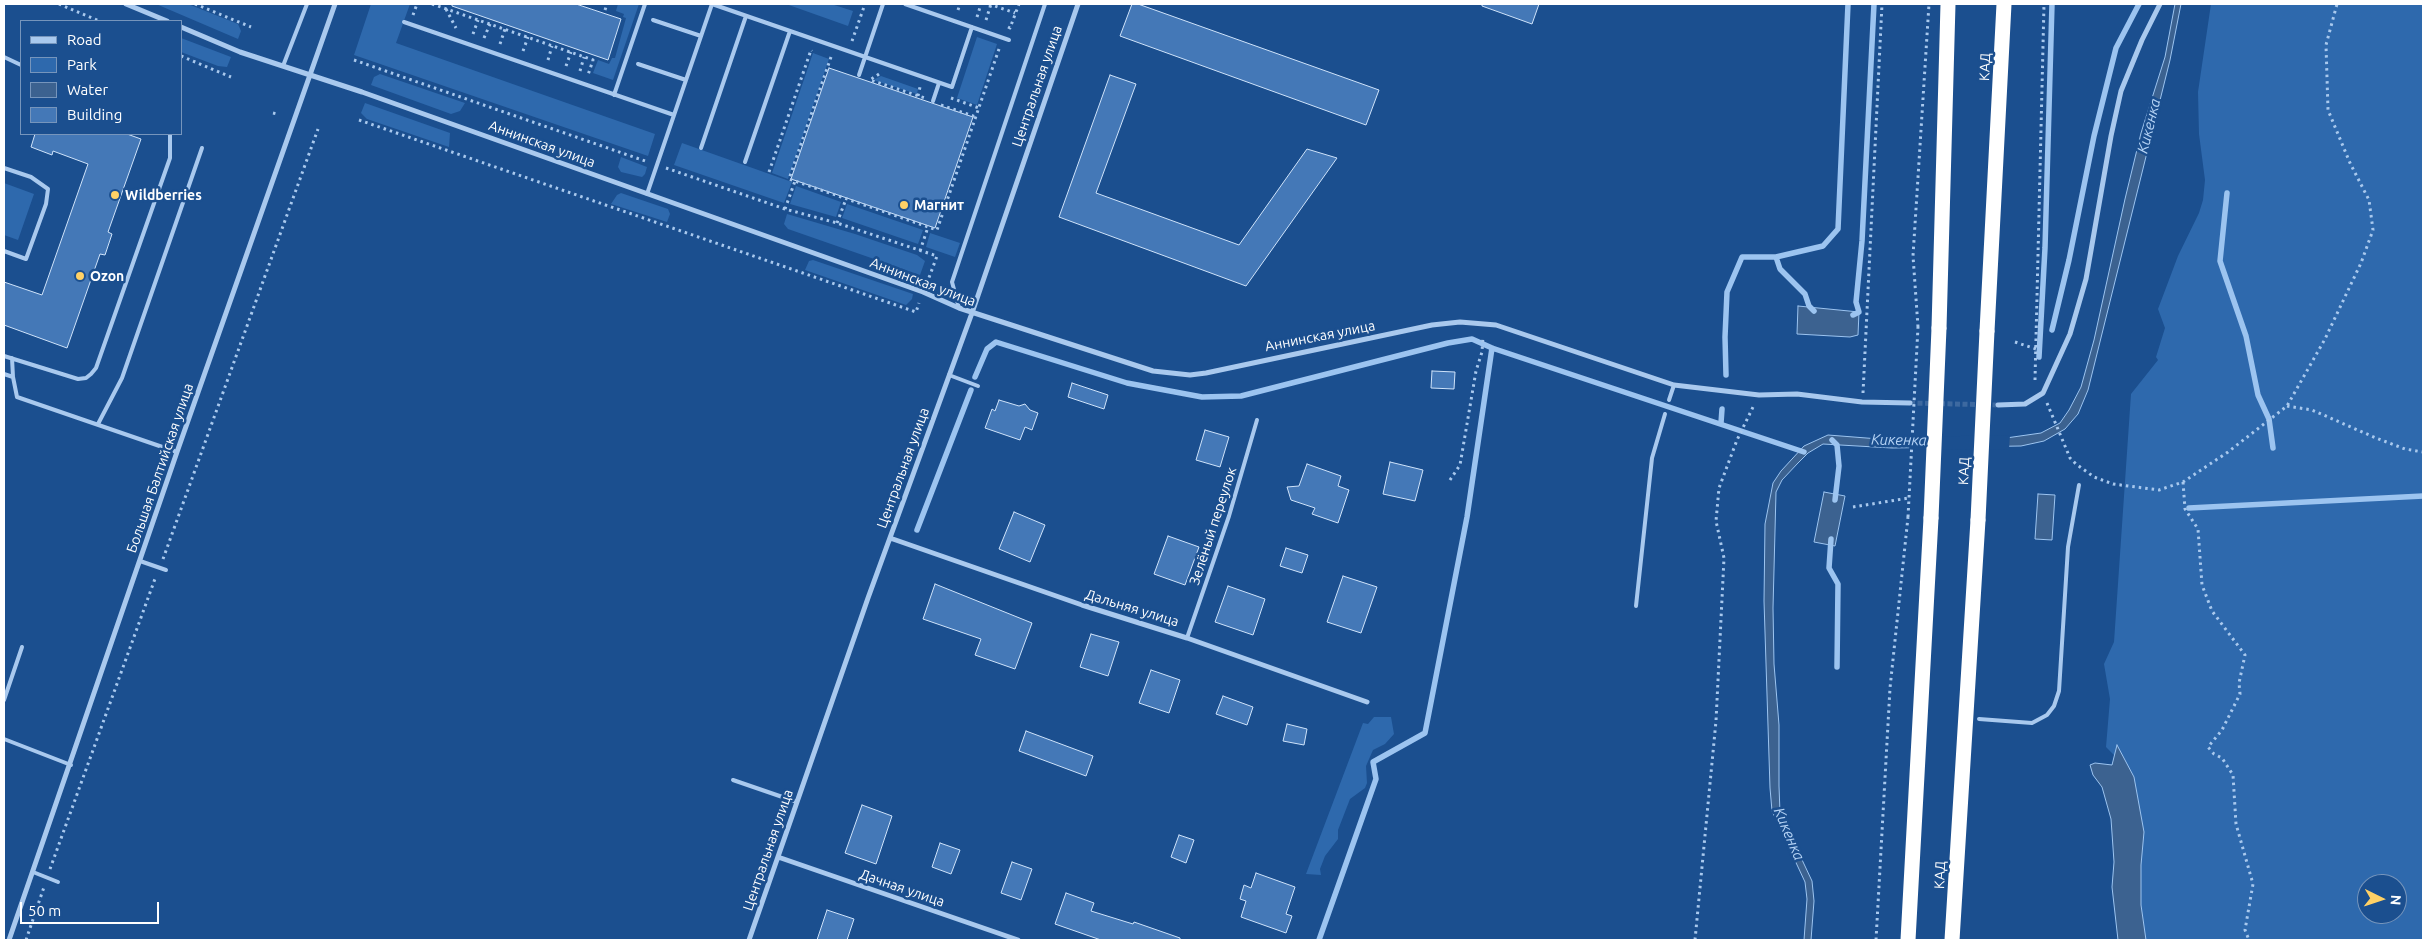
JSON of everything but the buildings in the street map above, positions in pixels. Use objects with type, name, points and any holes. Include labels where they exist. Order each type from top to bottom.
[{"type":"highway","name":"КАД","points":[[1908,940],[1940,328],[1948,4]]},
{"type":"highway","name":"КАД","points":[[1952,940],[1978,520],[2004,4]]},
{"type":"street","points":[[126,4],[165,20]]},
{"type":"street","name":"Большая Балтийская улица","points":[[9,940],[71,765],[177,452],[335,4]]},
{"type":"street","name":"Центральная улица","points":[[749,940],[890,538],[972,313],[1078,4]]},
{"type":"street","points":[[1998,405],[2025,404],[2043,393],[2070,334],[2086,279],[2111,136],[2122,91],[2142,40],[2160,4]]},
{"type":"street","name":"Аннинская улица","points":[[182,27],[283,66],[923,292],[972,313],[1145,368],[1190,375],[1432,325],[1460,322],[1496,326],[1674,385],[1759,395],[1797,394],[1862,402],[1910,403]]},
{"type":"street","name":"Дальняя улица","points":[[890,538],[1082,605],[1187,638],[1367,702]]},
{"type":"street","name":"Дачная улица","points":[[778,857],[1018,940]]},
{"type":"lane","points":[[283,66],[307,4]]},
{"type":"lane","points":[[614,94],[645,4]]},
{"type":"lane","points":[[647,194],[712,4],[952,88],[972,27]]},
{"type":"lane","points":[[859,75],[883,4]]},
{"type":"lane","points":[[905,4],[1009,40]]},
{"type":"lane","points":[[959,308],[952,282],[1045,4]]},
{"type":"lane","points":[[701,148],[746,16]]},
{"type":"lane","points":[[653,20],[701,36]]},
{"type":"lane","points":[[404,22],[674,115]]},
{"type":"lane","points":[[745,162],[790,31]]},
{"type":"lane","points":[[4,57],[20,65]]},
{"type":"lane","points":[[638,64],[686,80]]},
{"type":"lane","points":[[933,101],[939,83]]},
{"type":"lane","points":[[4,356],[78,379],[86,378],[96,368],[170,158],[170,135]]},
{"type":"lane","points":[[98,424],[122,378],[202,148]]},
{"type":"lane","points":[[4,168],[31,177],[48,189],[46,204],[26,259],[4,251]]},
{"type":"lane","points":[[12,358],[17,397],[177,452]]},
{"type":"lane","points":[[4,374],[13,377]]},
{"type":"lane","points":[[949,375],[978,386]]},
{"type":"lane","points":[[1670,400],[1674,385]]},
{"type":"lane","points":[[1636,606],[1652,458],[1665,414]]},
{"type":"lane","name":"Зелёный переулок","points":[[1187,638],[1229,516],[1257,420]]},
{"type":"lane","points":[[1979,719],[2032,723],[2047,715],[2054,706],[2059,691],[2068,547],[2079,485]]},
{"type":"lane","points":[[140,561],[166,570]]},
{"type":"lane","points":[[4,700],[22,647]]},
{"type":"lane","points":[[4,739],[71,765]]},
{"type":"lane","points":[[733,780],[797,802]]},
{"type":"lane","points":[[33,872],[58,882]]},
{"type":"path","points":[[60,4],[97,20]]},
{"type":"path","points":[[195,4],[251,27]]},
{"type":"path","points":[[432,4],[593,60],[584,84]]},
{"type":"path","points":[[605,10],[607,4]]},
{"type":"path","points":[[824,55],[845,62],[865,4]]},
{"type":"path","points":[[958,10],[960,4]]},
{"type":"path","points":[[977,17],[981,4]]},
{"type":"path","points":[[986,20],[990,4],[1015,13]]},
{"type":"path","points":[[1010,28],[1018,4]]},
{"type":"path","points":[[1862,402],[1882,4]]},
{"type":"path","points":[[1876,940],[1890,688],[1908,516],[1918,327],[1913,256],[1929,4]]},
{"type":"path","points":[[2034,400],[2044,4]]},
{"type":"path","points":[[2045,397],[2066,449],[2076,464],[2094,476],[2112,484],[2159,490],[2183,482],[2228,452],[2286,406],[2325,338],[2361,263],[2373,230],[2369,200],[2350,163],[2328,110],[2326,45],[2337,4]]},
{"type":"path","points":[[472,34],[478,20]]},
{"type":"path","points":[[484,38],[490,24]]},
{"type":"path","points":[[500,44],[505,29]]},
{"type":"path","points":[[523,51],[528,37]]},
{"type":"path","points":[[548,60],[552,46]]},
{"type":"path","points":[[831,57],[789,179],[936,230],[1000,46]]},
{"type":"path","points":[[769,172],[811,50],[818,53]]},
{"type":"path","points":[[566,66],[570,52]]},
{"type":"path","points":[[182,56],[231,77]]},
{"type":"path","points":[[580,71],[584,57]]},
{"type":"path","points":[[354,60],[785,209],[838,223],[937,256]]},
{"type":"path","points":[[881,74],[874,76],[870,80],[933,101]]},
{"type":"path","points":[[913,85],[921,88],[918,96]]},
{"type":"path","points":[[976,117],[939,104],[944,99],[951,98],[979,108]]},
{"type":"path","points":[[954,109],[957,100]]},
{"type":"path","points":[[273,112],[277,114]]},
{"type":"path","points":[[359,120],[916,312]]},
{"type":"path","points":[[162,560],[318,129]]},
{"type":"path","points":[[785,209],[795,181]]},
{"type":"path","points":[[838,223],[846,199]]},
{"type":"path","points":[[920,251],[928,227]]},
{"type":"path","points":[[1450,480],[1460,465],[1483,338]]},
{"type":"path","points":[[2015,342],[2036,349]]},
{"type":"path","points":[[1695,940],[1716,721],[1724,558],[1716,521],[1719,488],[1738,437],[1759,395]]},
{"type":"path","points":[[2286,406],[2312,410],[2405,449],[2423,452]]},
{"type":"path","points":[[2183,482],[2185,509],[2198,529],[2202,585],[2212,611],[2245,655],[2239,683],[2240,694],[2222,730],[2208,747],[2214,754],[2222,758],[2233,775],[2236,824],[2253,884],[2245,930],[2249,940]]},
{"type":"path","points":[[1853,507],[1909,498]]},
{"type":"path","points":[[50,869],[158,573]]},
{"type":"path","points":[[26,940],[45,884]]},
{"type":"green space","points":[[156,4],[188,4],[238,24],[241,31],[238,39]]},
{"type":"green space","points":[[371,4],[410,4],[396,43],[655,134],[648,156],[354,55]]},
{"type":"green space","points":[[618,4],[639,4],[613,80],[593,73],[598,60],[609,64],[612,58],[615,58],[626,18],[623,17],[624,14],[616,11]]},
{"type":"green space","points":[[786,4],[831,4],[853,11],[848,26]]},
{"type":"green space","points":[[2211,4],[2423,4],[2423,940],[2144,940],[2115,756],[2106,747],[2110,699],[2104,664],[2114,642],[2131,394],[2158,360],[2156,357],[2165,328],[2158,309],[2178,256],[2199,213],[2203,200],[2205,180],[2199,134],[2198,92]]},
{"type":"green space","points":[[977,37],[997,44],[977,105],[957,98]]},
{"type":"green space","points":[[182,38],[231,57],[227,67],[218,66],[182,52]]},
{"type":"green space","points":[[813,53],[829,59],[788,179],[772,173]]},
{"type":"green space","points":[[380,74],[465,103],[460,111],[451,114],[371,85],[374,77]]},
{"type":"green space","points":[[881,76],[918,89],[917,94],[873,80]]},
{"type":"green space","points":[[365,103],[450,133],[449,147],[367,119],[361,113]]},
{"type":"green space","points":[[682,143],[792,182],[784,203],[674,165]]},
{"type":"green space","points":[[621,157],[647,167],[645,174],[642,177],[621,172],[618,167]]},
{"type":"green space","points":[[4,183],[34,194],[18,240],[4,235]]},
{"type":"green space","points":[[796,186],[841,202],[836,217],[790,204]]},
{"type":"green space","points":[[621,193],[668,209],[670,214],[667,222],[611,204],[617,195]]},
{"type":"green space","points":[[847,204],[923,230],[918,244],[842,218]]},
{"type":"green space","points":[[787,214],[917,255],[925,261],[920,275],[788,229],[784,224]]},
{"type":"green space","points":[[930,233],[960,243],[955,257],[926,247]]},
{"type":"green space","points":[[813,260],[913,294],[912,299],[906,305],[805,270],[809,261]]},
{"type":"green space","points":[[1374,717],[1391,717],[1394,734],[1385,744],[1373,750],[1366,766],[1367,783],[1365,788],[1350,799],[1338,830],[1338,839],[1325,856],[1320,869],[1321,875],[1306,874],[1363,723],[1368,724]]},
{"type":"water","name":"Кикенка","points":[[2175,4],[2181,4],[2170,60],[2088,390],[2078,414],[2065,429],[2044,441],[2021,446],[1892,448],[1823,444],[1808,453],[1798,463],[1782,480],[1776,492],[1773,608],[1774,664],[1779,725],[1780,813],[1812,881],[1814,901],[1811,940],[1804,940],[1807,899],[1805,882],[1772,811],[1770,788],[1764,601],[1765,524],[1773,483],[1781,471],[1804,446],[1828,435],[1892,440],[1999,439],[2041,433],[2060,423],[2081,387],[2094,340],[2125,199],[2141,133],[2165,57]]},
{"type":"water","points":[[1798,306],[1859,312],[1858,335],[1850,337],[1797,334]]},
{"type":"water","points":[[1824,492],[1845,496],[1835,546],[1814,542]]},
{"type":"water","points":[[2038,494],[2055,495],[2052,540],[2035,539]]},
{"type":"water","points":[[2117,745],[2134,777],[2144,832],[2141,865],[2141,905],[2146,940],[2118,940],[2112,887],[2114,862],[2111,819],[2102,787],[2093,775],[2090,765],[2095,763],[2112,765]]},
{"type":"pier","points":[[2010,435],[2009,449],[1909,450],[1910,437]]},
{"type":"waterway","points":[[1726,375],[1727,292],[1742,257],[1776,257],[1823,246],[1838,229],[1848,4]]},
{"type":"waterway","points":[[1853,315],[1859,312],[1856,302],[1862,241],[1874,4]]},
{"type":"waterway","points":[[2039,357],[2045,248],[2052,4]]},
{"type":"waterway","points":[[2052,330],[2069,260],[2094,136],[2116,48],[2139,4]]},
{"type":"waterway","points":[[2227,193],[2220,261],[2246,336],[2258,395],[2269,419],[2273,448]]},
{"type":"waterway","points":[[1776,257],[1780,269],[1805,294],[1809,306],[1814,311]]},
{"type":"waterway","points":[[975,377],[987,349],[996,342],[1127,383],[1202,397],[1241,396],[1448,343],[1472,339],[1492,348],[1804,452]]},
{"type":"waterway","points":[[1319,940],[1376,779],[1373,762],[1425,733],[1467,517],[1492,348]]},
{"type":"waterway","points":[[917,530],[971,390]]},
{"type":"waterway","points":[[1721,423],[1722,409]]},
{"type":"waterway","points":[[1832,440],[1837,445],[1839,466],[1835,500]]},
{"type":"waterway","points":[[2189,508],[2423,496]]},
{"type":"waterway","points":[[1831,539],[1829,568],[1838,584],[1837,667]]},
{"type":"tunnel","points":[[1910,403],[1998,405]]},
{"type":"place","name":"Wildberries","points":[[115,195]]},
{"type":"place","name":"Магнит","points":[[904,205]]},
{"type":"place","name":"Ozon","points":[[80,276]]}]
